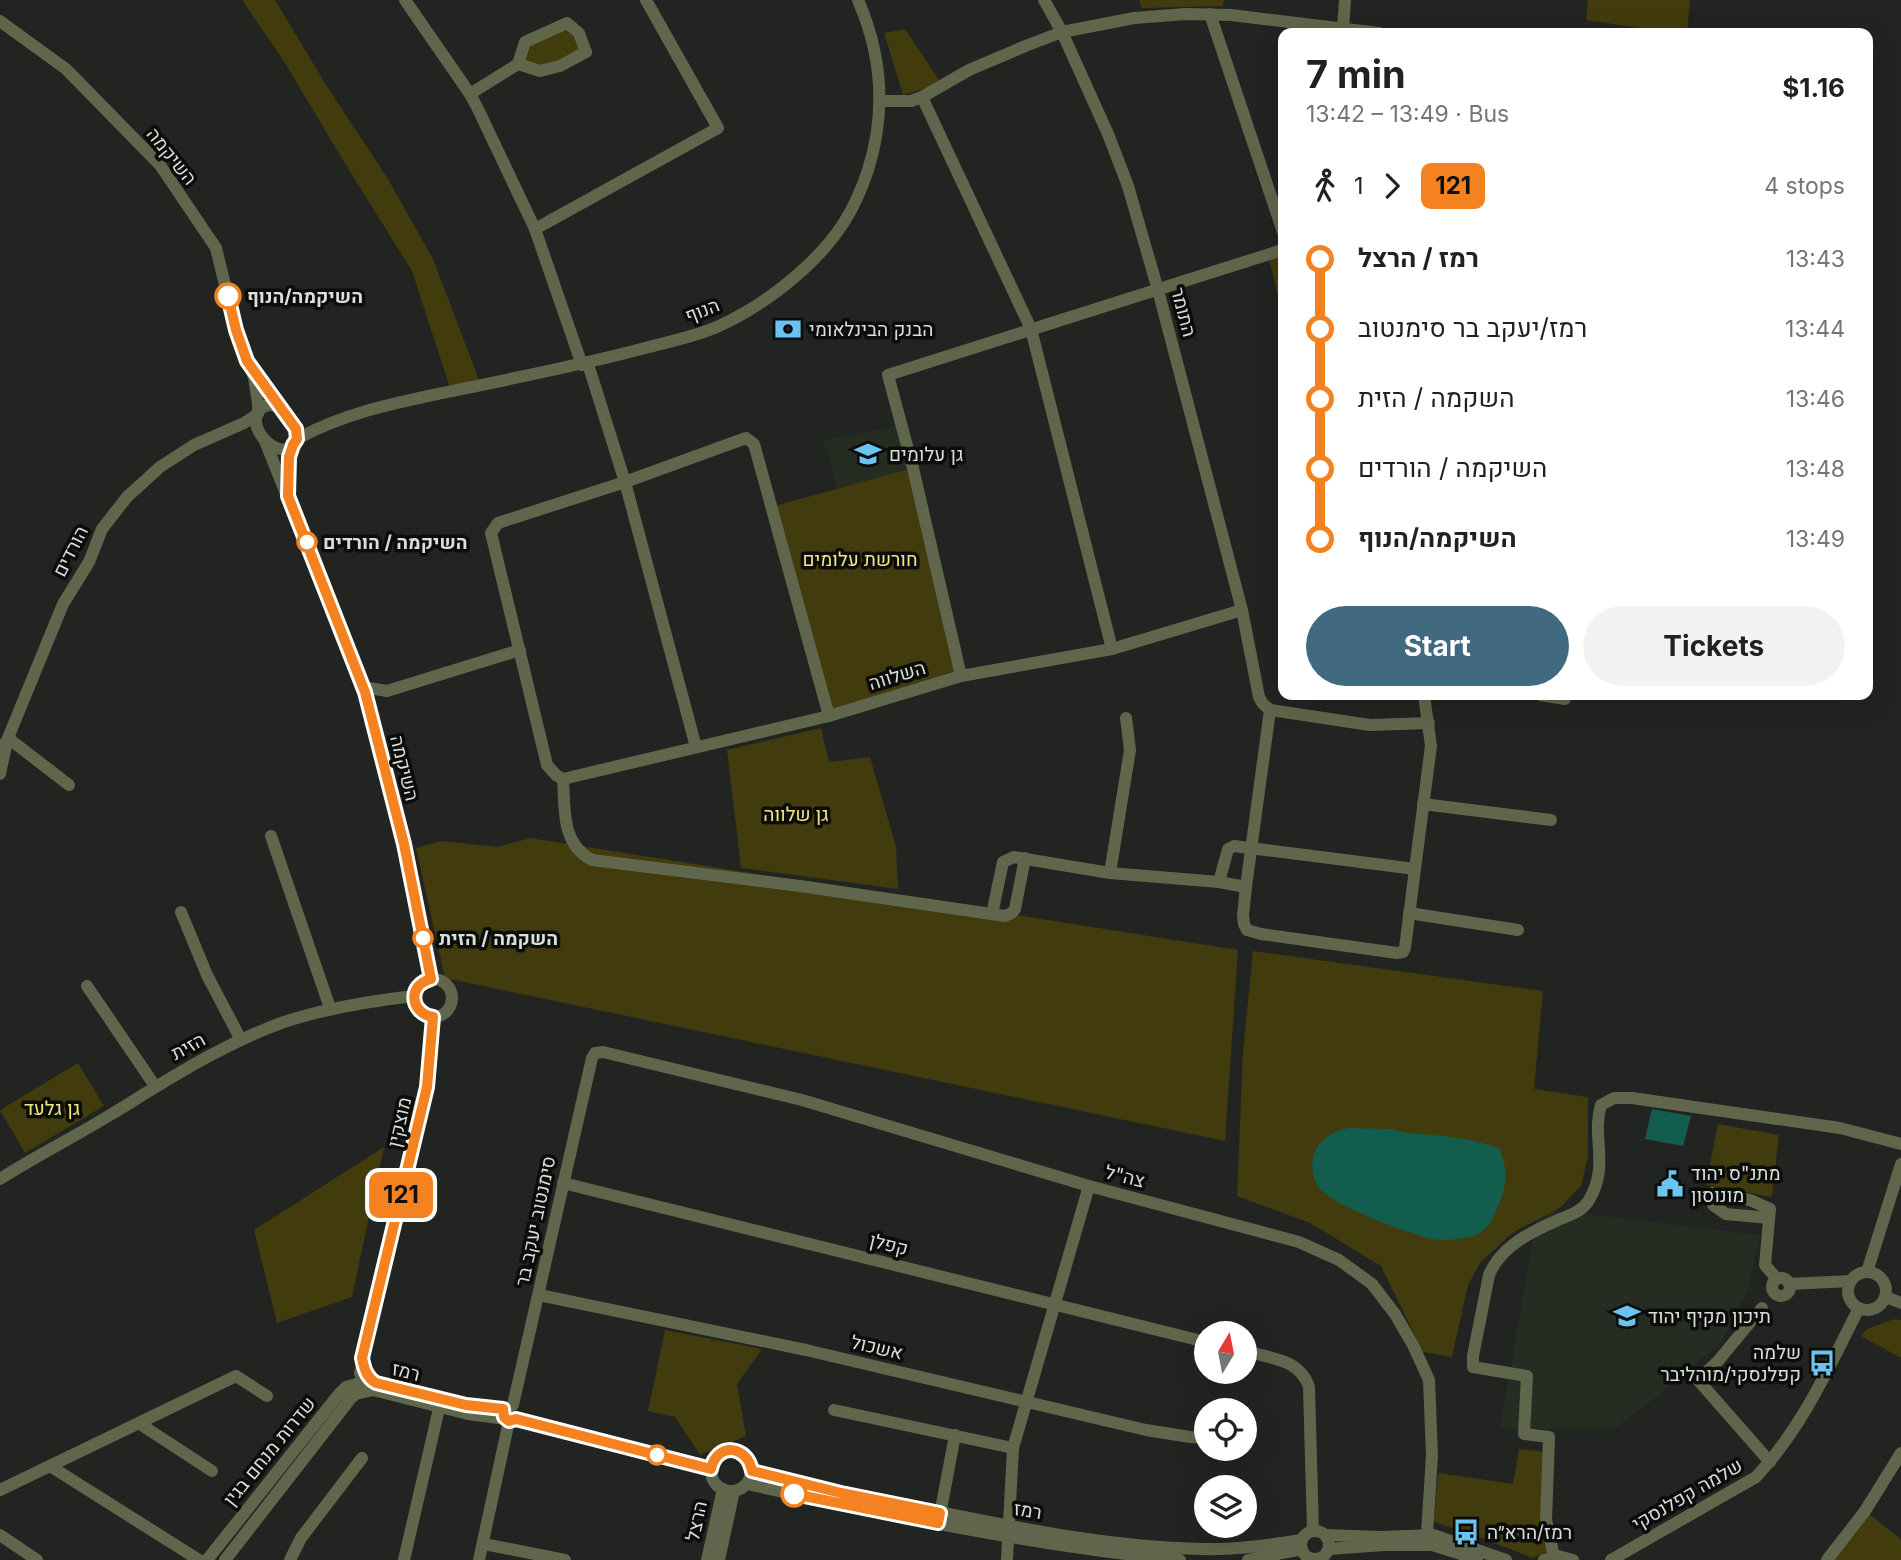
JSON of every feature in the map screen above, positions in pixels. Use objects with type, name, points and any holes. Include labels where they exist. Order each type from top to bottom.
[{"type":"street","points":[[405,0],[470,94],[535,229],[625,482],[696,747]]},
{"type":"street","points":[[535,229],[718,128],[646,0]]},
{"type":"street","name":"הנוף","points":[[295,442],[316,429],[370,408],[585,364],[717,327],[742,315],[791,281],[836,235],[854,208],[872,158],[880,101],[876,55],[858,0]]},
{"type":"street","name":"התומר","points":[[1044,0],[1062,32],[1108,134],[1128,187],[1158,290],[1242,610],[1259,697],[1270,710]]},
{"type":"street","points":[[1343,28],[1345,0]]},
{"type":"street","points":[[880,101],[911,101],[998,57],[1062,32],[1134,18],[1210,14],[1335,28]]},
{"type":"street","points":[[1210,14],[1278,217]]},
{"type":"street","name":"השיקמה","points":[[0,21],[66,69],[160,165],[216,248],[236,330],[247,361]]},
{"type":"street","points":[[470,94],[518,64],[525,42],[567,23],[579,33],[586,51],[560,66],[540,71],[518,64]]},
{"type":"street","points":[[922,97],[1031,329],[1112,649]]},
{"type":"street","points":[[961,676],[913,468],[888,375],[1278,251]]},
{"type":"street","points":[[247,361],[294,424],[298,434],[288,467],[288,496]]},
{"type":"street","points":[[247,361],[257,390],[256,423],[263,438],[278,450],[288,449],[295,442]]},
{"type":"street","points":[[258,413],[262,407],[268,405],[278,406],[283,410]]},
{"type":"street","name":"הורדים","points":[[0,753],[63,604],[89,562],[102,529],[127,497],[159,467],[194,445],[244,423],[258,413]]},
{"type":"street","points":[[294,424],[302,429],[316,429]]},
{"type":"street","name":"הורדים","points":[[227,431],[250,431],[263,438]]},
{"type":"street","name":"השיקמה","points":[[263,438],[363,687],[404,844],[431,979]]},
{"type":"street","points":[[829,716],[754,444],[746,438],[625,482],[498,523],[491,533],[547,765],[563,779],[566,820],[572,843],[580,853],[592,860],[800,886],[1005,916],[1012,914],[1015,909],[1025,858]]},
{"type":"street","name":"השלווה","points":[[563,779],[829,716],[961,676],[1112,649],[1242,610]]},
{"type":"street","points":[[363,687],[387,691],[520,650]]},
{"type":"street","points":[[372,716],[387,691]]},
{"type":"street","points":[[1425,700],[1429,723],[1431,746],[1403,952],[1247,930],[1243,915],[1270,710],[1370,725],[1429,723]]},
{"type":"street","points":[[1110,873],[1130,750],[1126,718]]},
{"type":"street","points":[[8,738],[69,785]]},
{"type":"street","name":"הורדים","points":[[0,774],[8,738]]},
{"type":"street","points":[[1423,804],[1551,820]]},
{"type":"street","points":[[271,836],[330,1009]]},
{"type":"street","points":[[1219,882],[1228,849],[1234,846],[1415,869]]},
{"type":"street","points":[[992,914],[1003,862],[1014,857],[1110,873],[1219,882],[1246,887]]},
{"type":"street","points":[[181,912],[207,975],[241,1040]]},
{"type":"street","points":[[1409,913],[1518,930]]},
{"type":"street","points":[[431,979],[445,983],[452,996],[445,1012],[433,1017],[419,1011],[414,996],[422,982],[431,979]]},
{"type":"street","points":[[87,986],[155,1086]]},
{"type":"street","name":"הזית","points":[[0,1179],[155,1086],[241,1040],[283,1023],[330,1009],[371,1000],[414,996]]},
{"type":"street","name":"מוצקין","points":[[362,1358],[427,1087],[433,1017]]},
{"type":"street","name":"סימנטוב יעקב בר","points":[[479,1560],[509,1415],[592,1058],[596,1053],[603,1052]]},
{"type":"street","name":"צה\"ל","points":[[603,1052],[802,1100],[1089,1186],[1299,1242],[1339,1260],[1372,1284],[1395,1314],[1429,1380],[1432,1455],[1427,1534]]},
{"type":"street","points":[[1573,1560],[1566,1557],[1549,1558],[1546,1520],[1549,1437],[1524,1434],[1527,1376],[1473,1367],[1472,1356],[1489,1275],[1494,1263],[1507,1248],[1558,1220],[1578,1213],[1587,1205],[1596,1187],[1600,1166],[1601,1105],[1614,1098],[1632,1098],[1840,1128],[1901,1144]]},
{"type":"street","points":[[1867,1272],[1901,1164]]},
{"type":"street","name":"קפלן","points":[[563,1183],[1194,1339]]},
{"type":"street","points":[[1007,1560],[1013,1448],[1089,1186]]},
{"type":"street","points":[[1769,1213],[1765,1265],[1785,1285],[1850,1285]]},
{"type":"street","points":[[1867,1272],[1879,1275],[1887,1291],[1878,1307],[1865,1310],[1851,1300],[1850,1285],[1861,1273],[1867,1272]]},
{"type":"street","name":"אשכול","points":[[539,1295],[806,1350],[1146,1430],[1194,1437]]},
{"type":"street","points":[[1886,1297],[1901,1303]]},
{"type":"street","points":[[1762,1308],[1718,1361],[1698,1380],[1770,1462]]},
{"type":"street","name":"שלמה קפלנסקי","points":[[1611,1560],[1756,1477],[1770,1462],[1807,1409],[1859,1308]]},
{"type":"street","points":[[1257,1354],[1290,1363],[1300,1370],[1309,1387],[1319,1533],[1329,1544],[1329,1549],[1324,1556],[1316,1559],[1307,1556],[1302,1545],[1306,1534],[1319,1533],[1382,1537],[1427,1534],[1506,1560]]},
{"type":"street","name":"רמז","points":[[362,1358],[369,1384],[376,1383],[468,1414],[509,1415],[711,1469]]},
{"type":"street","points":[[0,1490],[236,1376],[267,1396]]},
{"type":"street","name":"שדרות מנחם בגין","points":[[207,1560],[339,1394],[346,1387],[369,1384]]},
{"type":"street","name":"שדרות מנחם בגין","points":[[225,1560],[351,1398],[369,1384]]},
{"type":"street","points":[[404,1560],[441,1403]]},
{"type":"street","points":[[834,1410],[1013,1448]]},
{"type":"street","points":[[140,1424],[212,1471]]},
{"type":"street","points":[[939,1518],[955,1435]]},
{"type":"street","points":[[732,1450],[744,1455],[752,1471],[747,1484],[728,1490],[714,1481],[711,1469],[720,1453],[732,1450]]},
{"type":"street","points":[[1827,1560],[1865,1511],[1901,1453]]},
{"type":"street","points":[[290,1560],[302,1538],[362,1458]]},
{"type":"street","points":[[50,1466],[199,1560]]},
{"type":"street","name":"רמז","points":[[752,1471],[939,1518]]},
{"type":"street","name":"רמז","points":[[747,1484],[842,1505],[939,1518],[1126,1555],[1180,1560]]},
{"type":"street","name":"הרצל","points":[[708,1560],[728,1490]]},
{"type":"street","name":"הרצל","points":[[719,1560],[728,1490]]},
{"type":"street","name":"רמז","points":[[1008,1531],[1132,1545],[1203,1549],[1302,1545]]},
{"type":"street","points":[[0,1535],[37,1560]]},
{"type":"street","points":[[484,1544],[565,1560]]},
{"type":"street","points":[[1248,1560],[1302,1545]]},
{"type":"street","points":[[1329,1549],[1432,1545],[1479,1560]]},
{"type":"shaded area","name":"גן עלומים","points":[[902,426],[913,468],[838,489],[823,440]]},
{"type":"shaded area","points":[[1652,1109],[1691,1116],[1683,1146],[1645,1139]]},
{"type":"shaded area","points":[[1349,1128],[1391,1129],[1444,1136],[1499,1148],[1504,1164],[1505,1186],[1490,1223],[1482,1232],[1470,1237],[1441,1240],[1379,1221],[1331,1198],[1316,1183],[1312,1163],[1317,1149],[1326,1137]]},
{"type":"shaded area","name":"תיכון מקיף יהוד","points":[[1538,1210],[1760,1235],[1748,1290],[1722,1341],[1663,1392],[1614,1429],[1500,1429]]},
{"type":"green space","points":[[242,0],[275,0],[328,88],[388,179],[433,259],[481,385],[451,391],[412,271],[283,60]]},
{"type":"green space","points":[[1139,0],[1224,0],[1223,6],[1142,8]]},
{"type":"green space","points":[[1588,0],[1690,0],[1687,28],[1640,28],[1586,20]]},
{"type":"green space","points":[[567,23],[586,52],[560,66],[518,64],[525,42]]},
{"type":"green space","points":[[905,29],[939,80],[927,88],[903,95],[884,33]]},
{"type":"green space","points":[[1278,258],[1278,296],[1269,259]]},
{"type":"green space","name":"חורשת עלומים","points":[[913,468],[961,676],[829,716],[771,507]]},
{"type":"green space","name":"גן שלווה","points":[[821,728],[829,762],[870,757],[896,847],[898,889],[741,868],[727,750]]},
{"type":"green space","points":[[530,838],[1238,950],[1225,1141],[445,978],[416,848],[442,841],[498,847]]},
{"type":"green space","points":[[1253,951],[1543,991],[1534,1089],[1588,1097],[1588,1156],[1581,1186],[1561,1207],[1512,1233],[1480,1263],[1468,1285],[1452,1357],[1423,1352],[1381,1266],[1310,1223],[1237,1196],[1243,1052]]},
{"type":"green space","name":"גן גלעד","points":[[78,1063],[104,1106],[25,1153],[0,1110]]},
{"type":"green space","points":[[1718,1124],[1779,1135],[1772,1197],[1706,1185]]},
{"type":"green space","points":[[384,1147],[352,1297],[277,1323],[254,1230]]},
{"type":"green space","points":[[1894,1319],[1901,1320],[1901,1358],[1861,1336],[1867,1329]]},
{"type":"green space","points":[[665,1330],[762,1349],[737,1384],[746,1436],[700,1455],[675,1417],[648,1411]]},
{"type":"green space","points":[[1519,1449],[1545,1452],[1547,1552],[1533,1558],[1434,1522],[1438,1473],[1513,1484]]},
{"type":"green space","points":[[1865,1511],[1901,1539],[1901,1560],[1827,1560]]},
{"type":"bus line","name":"121","points":[[228,296],[247,361],[294,424],[298,434],[289,457],[288,496],[365,692],[404,844],[431,979],[422,982],[414,996],[419,1011],[433,1017],[427,1087],[362,1358],[365,1370],[376,1383],[407,1392],[466,1405],[503,1409],[504,1417],[509,1421],[516,1419],[711,1469],[720,1453],[732,1450],[744,1455],[752,1471],[940,1513],[938,1523],[794,1494]]},
{"type":"place","name":"השיקמה/הנוף","points":[[228,296]]},
{"type":"place","name":"הבנק הבינלאומי","points":[[788,329]]},
{"type":"place","name":"גן עלומים","points":[[868,454]]},
{"type":"place","name":"השיקמה / הורדים","points":[[307,542]]},
{"type":"place","name":"השקמה / הזית","points":[[423,938]]},
{"type":"place","name":"מתנ\"ס יהוד מונוסון","points":[[1670,1184]]},
{"type":"place","name":"תיכון מקיף יהוד","points":[[1627,1316]]},
{"type":"place","name":"שלמה קפלנסקי/מוהליבר","points":[[1822,1363]]},
{"type":"place","name":"רמז/הרא״ה","points":[[1466,1532]]}]
